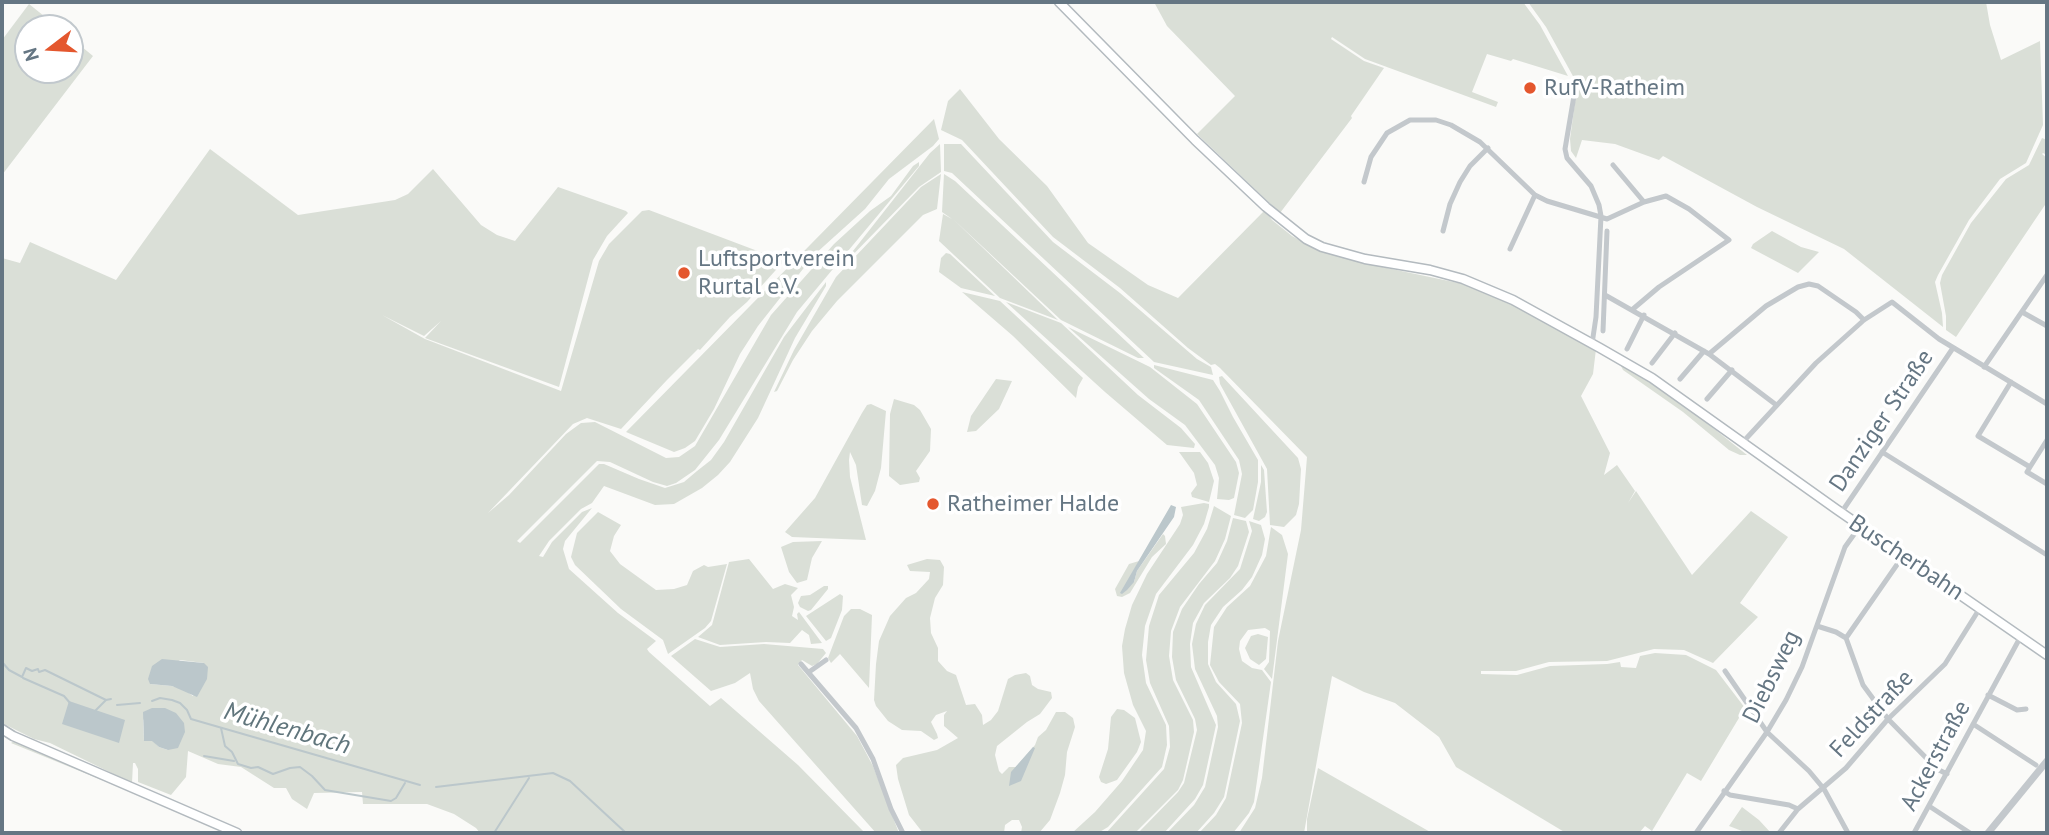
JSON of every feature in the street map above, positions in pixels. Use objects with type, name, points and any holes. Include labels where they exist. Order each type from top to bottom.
[{"type":"main road","name":"Buscherbahn","points":[[1059,2],[1195,140],[1259,201],[1306,239],[1322,247],[1365,259],[1430,270],[1463,279],[1513,300],[1592,344],[1652,378],[2047,655]]},
{"type":"main road","points":[[2,729],[237,833]]},
{"type":"street","points":[[1575,90],[1564,149],[1567,158],[1591,186],[1601,216],[1592,344]]},
{"type":"street","points":[[1364,182],[1371,157],[1380,141],[1398,125],[1410,120],[1436,120],[1451,125],[1488,148],[1535,195],[1562,207],[1607,219],[1644,202],[1666,196],[1689,209],[1729,240],[1658,287],[1633,309]]},
{"type":"street","points":[[1443,231],[1450,204],[1460,182],[1470,166],[1488,148]]},
{"type":"street","points":[[1613,164],[1644,202]]},
{"type":"street","points":[[1510,249],[1535,195]]},
{"type":"street","points":[[1603,331],[1607,231]]},
{"type":"street","points":[[1984,367],[2047,275]]},
{"type":"street","points":[[1680,379],[1706,352],[1766,306],[1798,287],[1808,284],[1824,290],[1864,320]]},
{"type":"street","points":[[1605,295],[1706,352],[1776,404]]},
{"type":"street","points":[[1742,443],[1816,363],[1864,320],[1892,302],[1953,348],[2047,404]]},
{"type":"street","points":[[2022,312],[2047,326]]},
{"type":"street","points":[[1627,349],[1644,315]]},
{"type":"street","points":[[1652,363],[1675,333]]},
{"type":"street","name":"Danziger Straße","points":[[1841,513],[1953,348]]},
{"type":"street","points":[[1707,399],[1732,370]]},
{"type":"street","points":[[2011,382],[1978,436],[2030,467]]},
{"type":"street","points":[[2047,440],[2027,472],[2047,484]]},
{"type":"street","points":[[1882,452],[2047,555]]},
{"type":"street","name":"Diebsweg","points":[[1696,833],[1786,701],[1817,626],[1845,547],[1860,526]]},
{"type":"street","points":[[1846,638],[1903,556]]},
{"type":"street","name":"Feldstraße","points":[[1779,833],[1798,809],[1846,768],[1888,719],[1945,664],[1980,608]]},
{"type":"street","points":[[1817,626],[1846,638],[1863,685],[1888,719],[1937,769],[1947,774]]},
{"type":"street","name":"Ackerstraße","points":[[1914,833],[2021,636]]},
{"type":"street","points":[[809,672],[826,660]]},
{"type":"street","points":[[801,664],[856,728],[873,759],[891,809],[903,833]]},
{"type":"street","points":[[1725,671],[1767,732],[1810,771],[1824,789],[1847,833]]},
{"type":"street","name":"Ackerstraße","points":[[1988,695],[2017,710],[2026,709]]},
{"type":"street","points":[[1973,724],[2036,765]]},
{"type":"street","points":[[1988,833],[2047,761]]},
{"type":"street","points":[[1724,791],[1730,795],[1789,805],[1798,809]]},
{"type":"street","points":[[1929,806],[1970,833]]},
{"type":"shaded area","points":[[1154,2],[1523,2],[1540,25],[1568,76],[1487,54],[1472,92],[1498,102],[1496,107],[1365,59],[1332,37],[1331,39],[1364,61],[1384,68],[1352,118],[1280,213],[1197,134],[1235,96],[1167,26]]},
{"type":"shaded area","points":[[1528,2],[1986,2],[2001,60],[2040,41],[2043,125],[2026,163],[2000,179],[1969,220],[1938,275],[1935,282],[1943,327],[1844,249],[1757,207],[1663,156],[1659,160],[1615,144],[1582,140],[1576,158],[1571,151],[1570,139],[1575,102],[1582,79],[1574,78],[1546,27]]},
{"type":"shaded area","points":[[29,4],[42,14],[22,14]]},
{"type":"shaded area","points":[[14,24],[14,84],[72,84],[2,175],[2,40]]},
{"type":"shaded area","points":[[84,49],[93,56],[84,68]]},
{"type":"shaded area","points":[[960,89],[999,139],[1047,186],[1088,243],[1148,285],[1178,298],[1265,210],[1272,220],[1292,236],[1315,249],[1363,263],[1468,285],[1512,304],[1596,349],[1593,374],[1581,396],[1610,453],[1604,475],[1617,465],[1635,491],[1628,503],[1636,491],[1692,575],[1751,511],[1788,537],[1740,603],[1758,617],[1713,663],[1684,650],[1654,649],[1607,661],[1549,662],[1516,671],[1481,671],[1481,674],[1517,675],[1550,666],[1620,662],[1621,667],[1636,668],[1640,656],[1655,653],[1686,655],[1716,670],[1745,708],[1701,781],[1687,773],[1652,831],[1645,826],[1639,833],[1566,833],[1456,767],[1439,737],[1395,703],[1364,692],[1332,676],[1304,833],[1239,833],[1255,808],[1262,778],[1278,641],[1301,530],[1307,457],[1220,368],[1215,364],[1211,365],[1188,348],[1120,288],[1053,237],[962,140],[941,130],[948,101]]},
{"type":"shaded area","points":[[934,119],[939,139],[889,179],[865,209],[814,255],[758,326],[740,354],[714,409],[695,441],[674,452],[626,432]]},
{"type":"shaded area","points":[[2042,138],[2047,140],[2047,155],[2042,154],[2047,158],[2047,202],[1956,337],[1946,330],[1940,283],[1942,275],[1971,223],[2006,179],[2029,165]]},
{"type":"shaded area","points":[[940,144],[941,172],[919,187],[838,270],[930,153]]},
{"type":"shaded area","points":[[944,144],[961,144],[1053,242],[1120,293],[1197,359],[1211,367],[1213,375],[1154,362],[952,173],[944,171]]},
{"type":"shaded area","points":[[210,149],[298,215],[395,200],[408,194],[433,169],[481,225],[497,235],[515,241],[558,187],[626,211],[628,213],[607,236],[593,260],[559,387],[425,338],[441,321],[424,336],[382,315],[425,339],[561,391],[599,261],[609,244],[642,211],[649,210],[784,261],[621,429],[587,418],[573,424],[488,513],[509,495],[566,434],[581,423],[595,422],[666,458],[679,457],[695,446],[771,315],[834,244],[891,196],[919,162],[919,166],[797,312],[719,440],[695,470],[667,486],[610,462],[597,461],[517,541],[520,543],[599,464],[665,488],[684,482],[711,460],[784,337],[826,282],[795,338],[758,418],[730,462],[718,475],[674,504],[655,505],[604,486],[592,503],[581,509],[549,541],[539,556],[543,557],[552,542],[582,512],[592,508],[565,541],[563,549],[569,569],[618,613],[656,641],[647,649],[649,652],[710,706],[721,698],[798,765],[865,833],[480,833],[454,814],[427,804],[363,804],[362,792],[314,793],[307,809],[292,799],[286,788],[274,788],[241,767],[218,764],[188,751],[186,777],[171,795],[138,782],[135,763],[132,783],[2,723],[2,258],[20,263],[30,242],[116,280]],"holes":[[[180,660],[204,663],[193,696],[172,686],[150,684]],[[143,719],[168,750],[159,747],[152,740],[144,741]]]},
{"type":"shaded area","points":[[941,174],[937,209],[923,215],[837,301],[812,331],[774,392],[794,350],[836,277],[921,187]]},
{"type":"shaded area","points":[[944,174],[955,181],[1144,358],[1138,358],[1061,320],[953,219],[1058,320],[1000,298],[939,241],[943,214],[952,219],[942,212]]},
{"type":"shaded area","points":[[1772,231],[1801,247],[1819,252],[1798,273],[1751,248]]},
{"type":"shaded area","points":[[946,253],[995,296],[961,288],[939,272],[941,258]]},
{"type":"shaded area","points":[[962,292],[1000,301],[1083,378],[1076,398],[1013,336]]},
{"type":"shaded area","points":[[1006,302],[1061,323],[1138,395],[1181,428],[1195,444],[1194,448],[1167,445]]},
{"type":"shaded area","points":[[1068,327],[1150,367],[1197,404],[1236,462],[1239,473],[1234,498],[1217,499],[1219,478],[1215,465],[1185,425],[1149,399]]},
{"type":"shaded area","points":[[1619,362],[1687,407],[1747,455],[1729,450],[1683,412],[1623,370]]},
{"type":"shaded area","points":[[1154,365],[1213,380],[1220,391],[1258,460],[1258,482],[1253,510],[1245,518],[1234,515],[1242,474],[1239,460],[1199,400],[1154,368]]},
{"type":"shaded area","points":[[1222,376],[1298,458],[1301,469],[1299,504],[1296,515],[1284,527],[1270,525],[1267,469],[1220,384],[1219,377]]},
{"type":"shaded area","points":[[996,379],[1012,381],[999,409],[976,431],[967,432],[971,416]]},
{"type":"shaded area","points":[[894,399],[914,405],[931,429],[930,451],[916,471],[919,482],[900,485],[889,476],[890,414]]},
{"type":"shaded area","points":[[871,404],[886,411],[881,468],[875,491],[867,506],[862,505],[856,465],[850,452],[849,460],[850,477],[866,540],[792,537],[785,532],[815,498],[862,413],[867,405]]},
{"type":"shaded area","points":[[1179,452],[1200,452],[1208,463],[1214,481],[1209,502],[1192,497],[1191,493],[1197,485],[1194,473]]},
{"type":"shaded area","points":[[1261,465],[1264,470],[1267,512],[1259,521],[1253,519],[1261,482]]},
{"type":"shaded area","points":[[1209,504],[1209,507],[1204,524],[1193,545],[1156,594],[1145,626],[1142,655],[1146,683],[1166,725],[1167,745],[1162,767],[1108,827],[1098,833],[1072,833],[1122,781],[1143,750],[1146,731],[1133,705],[1124,673],[1122,646],[1125,629],[1132,605],[1147,574],[1180,524],[1183,515],[1181,507]]},
{"type":"shaded area","points":[[1171,505],[1176,507],[1174,517],[1137,571],[1134,582],[1120,593]]},
{"type":"shaded area","points":[[1214,506],[1231,516],[1225,539],[1215,561],[1180,607],[1171,631],[1169,656],[1173,680],[1193,720],[1194,732],[1183,780],[1178,790],[1135,833],[1106,833],[1164,769],[1170,747],[1169,726],[1150,683],[1146,660],[1149,626],[1159,595],[1194,553],[1207,529]]},
{"type":"shaded area","points":[[598,512],[621,525],[614,536],[610,551],[620,564],[656,590],[687,585],[693,571],[704,565],[708,567],[727,564],[711,621],[668,654],[663,640],[621,609],[575,565],[571,557],[577,533]]},
{"type":"shaded area","points":[[1233,518],[1246,521],[1249,532],[1238,566],[1230,578],[1204,603],[1193,623],[1190,644],[1191,667],[1216,725],[1203,785],[1195,799],[1164,833],[1138,833],[1184,783],[1197,730],[1195,719],[1176,680],[1172,657],[1173,632],[1182,609],[1217,563]]},
{"type":"shaded area","points":[[1249,521],[1261,525],[1265,539],[1262,555],[1252,577],[1223,607],[1211,625],[1208,642],[1208,664],[1216,682],[1236,704],[1240,721],[1224,797],[1196,833],[1167,833],[1194,805],[1205,787],[1218,727],[1217,716],[1195,669],[1192,644],[1196,624],[1205,605],[1240,569],[1252,531]]},
{"type":"shaded area","points":[[1271,527],[1282,535],[1288,554],[1272,679],[1264,669],[1269,662],[1270,631],[1265,628],[1248,630],[1240,641],[1239,649],[1242,661],[1252,668],[1262,670],[1271,682],[1254,802],[1233,833],[1199,833],[1216,815],[1226,798],[1242,723],[1240,704],[1219,682],[1210,665],[1214,627],[1227,607],[1250,586],[1266,556]]},
{"type":"shaded area","points":[[1163,534],[1166,544],[1152,557],[1130,593],[1117,596],[1115,589],[1129,564],[1139,561],[1127,583],[1134,582],[1137,571]]},
{"type":"shaded area","points":[[822,541],[812,558],[807,580],[797,583],[789,572],[781,547],[793,542]]},
{"type":"shaded area","points":[[749,559],[773,589],[785,584],[798,588],[791,595],[794,607],[792,616],[798,620],[799,612],[822,643],[811,644],[809,635],[802,630],[790,643],[720,645],[698,637],[712,625],[729,562]]},
{"type":"shaded area","points":[[927,559],[940,560],[944,567],[943,585],[935,598],[930,618],[931,633],[938,648],[938,661],[947,671],[956,675],[966,705],[975,704],[982,715],[983,725],[998,711],[1008,679],[1015,675],[1026,673],[1030,676],[1032,685],[1051,692],[1052,698],[1040,714],[997,746],[995,755],[999,771],[1002,774],[1009,767],[1016,767],[1046,730],[1056,712],[1065,712],[1073,718],[1075,727],[1067,752],[1060,793],[1050,820],[1039,833],[1021,833],[1019,820],[1012,820],[1005,825],[1004,833],[923,833],[909,815],[896,765],[903,758],[937,750],[958,738],[944,726],[944,715],[947,711],[936,715],[931,722],[938,738],[934,740],[921,731],[902,730],[888,721],[874,700],[876,664],[879,641],[890,616],[929,579],[930,572],[910,571],[907,565]]},
{"type":"shaded area","points":[[828,586],[828,589],[811,610],[800,607],[798,603],[801,596],[810,595]]},
{"type":"shaded area","points":[[840,594],[843,596],[842,610],[831,638],[826,641],[806,616]]},
{"type":"shaded area","points":[[851,609],[860,609],[872,615],[869,688],[840,654],[831,663],[828,658],[844,616]]},
{"type":"shaded area","points":[[1258,634],[1268,637],[1266,659],[1259,665],[1250,659],[1245,648],[1251,636]]},
{"type":"shaded area","points":[[695,639],[720,647],[764,644],[823,649],[826,653],[817,664],[812,666],[802,660],[798,665],[857,736],[873,766],[899,833],[876,833],[759,701],[750,673],[735,683],[711,691],[671,656]]},
{"type":"shaded area","points":[[162,659],[204,663],[208,667],[207,679],[197,697],[172,686],[150,684],[148,679],[152,666]]},
{"type":"shaded area","points":[[69,701],[125,720],[119,743],[62,724]]},
{"type":"shaded area","points":[[152,708],[165,708],[176,713],[184,723],[185,732],[178,748],[168,750],[152,741],[144,741],[143,712]]},
{"type":"shaded area","points":[[1117,709],[1124,710],[1135,718],[1141,742],[1117,780],[1106,784],[1101,782],[1099,777],[1108,749],[1111,717]]},
{"type":"shaded area","points":[[19,742],[222,829],[11,743]]},
{"type":"shaded area","points":[[1033,747],[1035,748],[1021,781],[1009,786],[1011,772]]},
{"type":"shaded area","points":[[1318,768],[1432,833],[1307,833],[1307,819]]},
{"type":"shaded area","points":[[1742,807],[1771,833],[1747,833],[1729,826]]},
{"type":"waterway","name":"Mühlenbach","points":[[2,662],[9,670],[22,677],[26,668],[32,671],[38,669],[39,672],[45,670],[106,700],[111,699]]},
{"type":"waterway","points":[[23,678],[64,696],[70,703]]},
{"type":"waterway","name":"Mühlenbach","points":[[152,701],[160,698],[172,700],[180,703],[191,719],[420,785]]},
{"type":"waterway","points":[[95,711],[106,700]]},
{"type":"waterway","name":"Mühlenbach","points":[[117,705],[140,703]]},
{"type":"waterway","points":[[221,728],[225,746],[232,752],[238,764],[251,768],[258,767],[273,774],[300,767],[325,790],[391,801],[396,798],[405,783]]},
{"type":"waterway","points":[[204,756],[234,761]]},
{"type":"waterway","name":"Mühlenbach","points":[[436,787],[553,773],[570,781],[626,833]]},
{"type":"waterway","points":[[494,833],[529,778]]},
{"type":"place","name":"RufV-Ratheim","points":[[1530,88]]},
{"type":"place","name":"Luftsportverein Rurtal e.V.","points":[[684,273]]},
{"type":"place","name":"Ratheimer Halde","points":[[933,504]]}]
